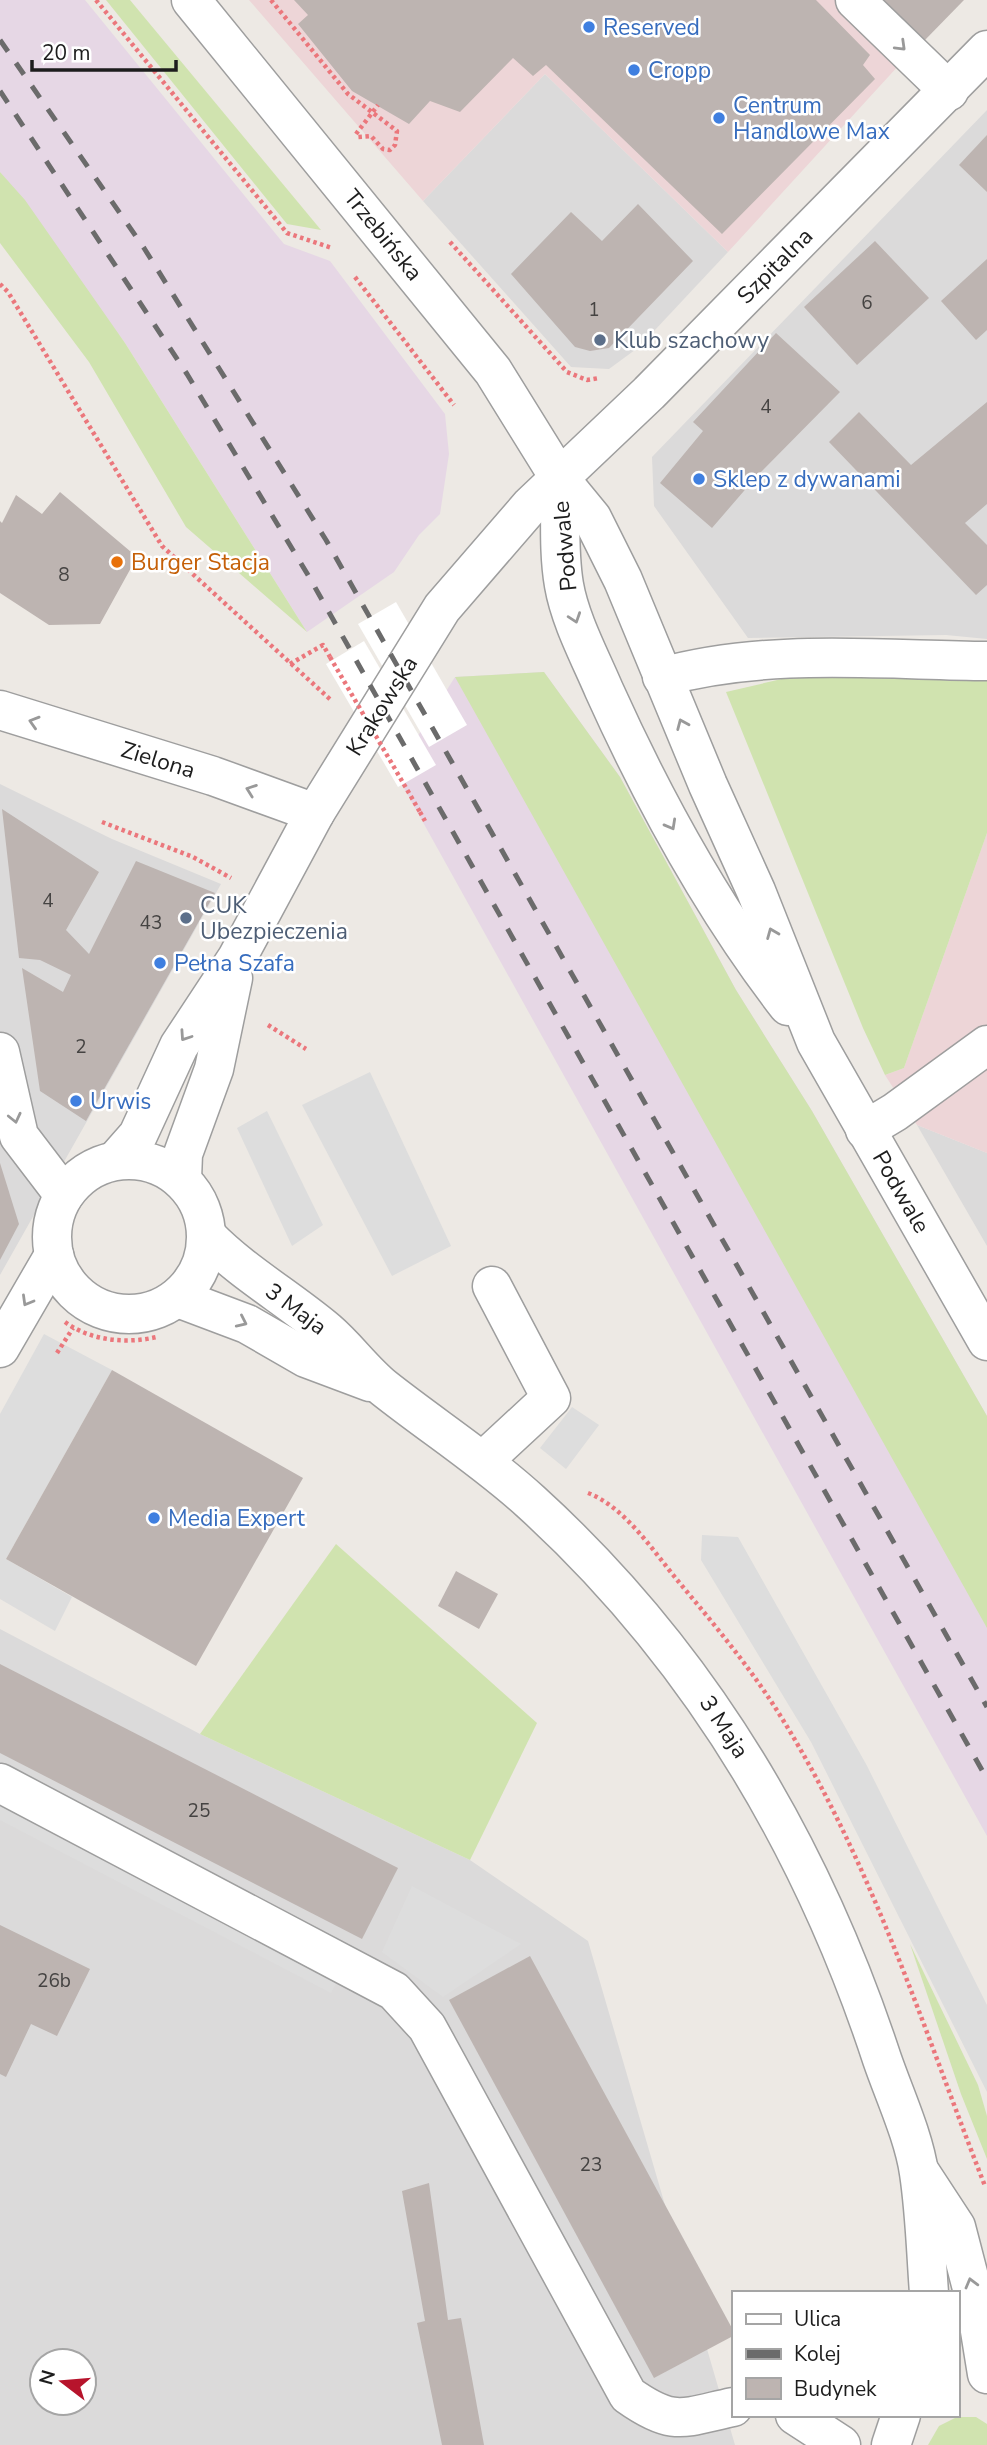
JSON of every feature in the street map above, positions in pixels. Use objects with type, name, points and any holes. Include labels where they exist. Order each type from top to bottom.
[{"type":"street","name":"Trzebińska","points":[[191,0],[493,371],[560,479]]},
{"type":"street","points":[[855,0],[948,91]]},
{"type":"street","name":"Szpitalna","points":[[560,479],[987,50]]},
{"type":"street","name":"Podwale","points":[[560,479],[592,518],[623,580],[662,677],[756,891],[816,1042],[987,1341]]},
{"type":"street","name":"Podwale","points":[[560,479],[564,586],[585,647],[636,762],[684,850],[752,960],[816,1042]]},
{"type":"street","name":"Krakowska","points":[[116,1160],[138,1135],[179,1046],[237,958],[315,813],[442,608],[531,505],[560,479]]},
{"type":"street","points":[[662,677],[706,664],[791,659],[987,661]]},
{"type":"street","name":"Zielona","points":[[0,709],[213,776],[315,813]]},
{"type":"street","name":"Krakowska","points":[[182,1179],[183,1154],[214,1069],[237,958]]},
{"type":"street","points":[[865,1130],[895,1112],[987,1045]]},
{"type":"street","points":[[0,1052],[19,1136],[64,1195]]},
{"type":"street","points":[[116,1160],[149,1162],[182,1179],[202,1210],[207,1236],[203,1261],[191,1284],[178,1298],[150,1312],[125,1315],[101,1310],[80,1297],[64,1278],[54,1255],[55,1214],[64,1195],[89,1171],[116,1160]]},
{"type":"street","name":"3 Maja","points":[[207,1236],[232,1262],[327,1332],[382,1386],[482,1461],[550,1520],[629,1601],[669,1649],[729,1732],[791,1837],[835,1927],[919,2171],[929,2291]]},
{"type":"street","points":[[0,1348],[54,1255]]},
{"type":"street","points":[[482,1461],[551,1398],[492,1286]]},
{"type":"street","name":"3 Maja","points":[[178,1298],[247,1324],[306,1358],[382,1386]]},
{"type":"street","points":[[0,1783],[394,1991],[427,2027],[628,2395],[652,2412],[677,2419],[732,2407]]},
{"type":"street","name":"3 Maja","points":[[919,2171],[956,2227],[975,2300],[987,2376]]},
{"type":"street","points":[[959,2376],[987,2376]]},
{"type":"street","points":[[798,2417],[841,2445]]},
{"type":"street","points":[[891,2445],[900,2417]]},
{"type":"path","points":[[96,0],[287,233],[331,247],[339,257]]},
{"type":"path","points":[[271,0],[348,94],[397,131],[395,145],[390,150],[383,149],[371,136],[354,137]]},
{"type":"path","points":[[354,137],[377,105]]},
{"type":"path","points":[[344,127],[363,147]]},
{"type":"path","points":[[444,236],[567,372],[587,380],[610,377]]},
{"type":"path","points":[[348,268],[454,405]]},
{"type":"path","points":[[0,284],[9,292],[162,547],[337,705]]},
{"type":"path","points":[[290,664],[323,645],[425,821]]},
{"type":"path","points":[[102,822],[193,857],[232,879]]},
{"type":"path","points":[[265,1023],[306,1049]]},
{"type":"path","points":[[62,1320],[97,1338],[136,1340],[165,1335]]},
{"type":"path","points":[[57,1353],[73,1328]]},
{"type":"shaded area","points":[[0,0],[85,0],[284,244],[330,261],[445,414],[449,454],[440,514],[419,535],[394,572],[307,632],[125,343],[0,172]]},
{"type":"shaded area","name":"Centrum Handlowe Max","points":[[249,0],[836,0],[900,64],[728,252],[545,74],[423,201]]},
{"type":"shaded area","points":[[545,74],[728,252],[639,347],[609,369],[571,367],[423,201]]},
{"type":"shaded area","points":[[987,110],[987,639],[946,635],[748,638],[654,506],[652,457]]},
{"type":"shaded area","points":[[544,672],[620,777],[736,990],[812,1111],[987,1416],[987,1836],[395,772],[455,677]]},
{"type":"shaded area","points":[[0,784],[112,839],[221,884],[0,1275]]},
{"type":"shaded area","points":[[987,833],[987,1153],[917,1125],[885,1075],[904,1068]]},
{"type":"shaded area","points":[[370,1072],[451,1246],[392,1276],[302,1105]]},
{"type":"shaded area","points":[[267,1111],[323,1225],[292,1246],[237,1128]]},
{"type":"shaded area","points":[[917,1125],[987,1153],[987,1246]]},
{"type":"shaded area","points":[[44,1334],[112,1370],[6,1559],[72,1597],[55,1631],[0,1599],[0,1414]]},
{"type":"shaded area","points":[[572,1407],[599,1425],[566,1469],[540,1448]]},
{"type":"shaded area","points":[[702,1535],[738,1537],[866,1764],[987,2005],[987,2092],[811,1742],[701,1560]]},
{"type":"shaded area","points":[[0,1629],[200,1734],[470,1860],[588,1941],[735,2445],[0,2445]]},
{"type":"shaded area","points":[[0,1798],[340,1976],[331,1993],[0,1820]]},
{"type":"shaded area","points":[[412,1886],[521,1944],[443,1997],[382,1952]]},
{"type":"green space","points":[[106,0],[130,0],[321,230],[287,224]]},
{"type":"green space","points":[[0,172],[25,200],[125,343],[307,632],[186,527],[89,362],[0,243]]},
{"type":"green space","points":[[544,672],[620,777],[736,990],[812,1111],[987,1416],[987,1628],[455,677]]},
{"type":"green space","points":[[799,675],[987,679],[987,833],[904,1068],[885,1075],[863,1028],[726,692]]},
{"type":"green space","points":[[336,1544],[537,1723],[470,1860],[200,1734]]},
{"type":"green space","points":[[910,1944],[978,2085],[987,2116],[987,2159],[961,2094]]},
{"type":"green space","points":[[957,2417],[976,2417],[987,2424],[987,2445],[928,2445],[939,2426]]},
{"type":"pier","points":[[396,602],[467,725],[429,747],[358,624]]},
{"type":"pier","points":[[364,641],[436,765],[398,787],[326,664]]},
{"type":"building","name":"Centrum Handlowe Max","points":[[294,0],[816,0],[870,55],[863,65],[875,79],[722,234],[546,65],[533,76],[513,58],[460,112],[430,101],[409,124],[352,91],[298,24],[308,15]]},
{"type":"building","points":[[881,0],[964,0],[924,41]]},
{"type":"building","points":[[987,135],[987,192],[959,165]]},
{"type":"building","points":[[638,204],[693,261],[609,348],[590,351],[575,347],[511,274],[571,212],[602,241]]},
{"type":"building","points":[[875,241],[929,298],[857,365],[804,307]]},
{"type":"building","points":[[987,259],[987,330],[976,340],[941,301]]},
{"type":"building","points":[[776,333],[840,392],[756,477],[712,528],[660,483],[703,431],[693,422]]},
{"type":"building","points":[[987,402],[987,504],[965,523],[987,545],[987,585],[976,595],[829,442],[859,412],[911,465]]},
{"type":"building","points":[[60,492],[137,557],[100,624],[49,625],[0,593],[0,521],[2,523],[16,495],[42,514]]},
{"type":"building","points":[[2,809],[99,872],[66,930],[89,954],[136,861],[215,893],[86,1121],[40,1091],[22,968],[63,992],[71,975],[40,960],[19,958]]},
{"type":"building","points":[[0,1163],[19,1224],[0,1260]]},
{"type":"building","name":"Media Expert","points":[[112,1370],[303,1478],[196,1666],[6,1559]]},
{"type":"building","points":[[456,1571],[498,1594],[479,1629],[438,1606]]},
{"type":"building","points":[[0,1664],[398,1868],[362,1939],[0,1753]]},
{"type":"building","points":[[0,1925],[90,1969],[57,2036],[31,2024],[6,2077],[0,2074]]},
{"type":"building","points":[[530,1956],[732,2328],[732,2337],[654,2378],[449,2000]]},
{"type":"building","points":[[429,2183],[448,2320],[461,2318],[484,2445],[442,2445],[417,2323],[425,2321],[402,2191]]},
{"type":"railway","points":[[0,40],[144,248],[326,540],[987,1707]]},
{"type":"railway","points":[[0,91],[187,374],[308,575],[987,1779]]},
{"type":"place","name":"Reserved","points":[[589,27]]},
{"type":"place","name":"Cropp","points":[[634,70]]},
{"type":"place","name":"Centrum Handlowe Max","points":[[719,118]]},
{"type":"place","name":"Klub szachowy","points":[[600,340]]},
{"type":"place","name":"Sklep z dywanami","points":[[699,479]]},
{"type":"place","name":"Burger Stacja","points":[[117,562]]},
{"type":"place","name":"CUK Ubezpieczenia","points":[[186,918]]},
{"type":"place","name":"Pełna Szafa","points":[[160,963]]},
{"type":"place","name":"Urwis","points":[[76,1101]]},
{"type":"place","name":"Media Expert","points":[[154,1518]]}]
